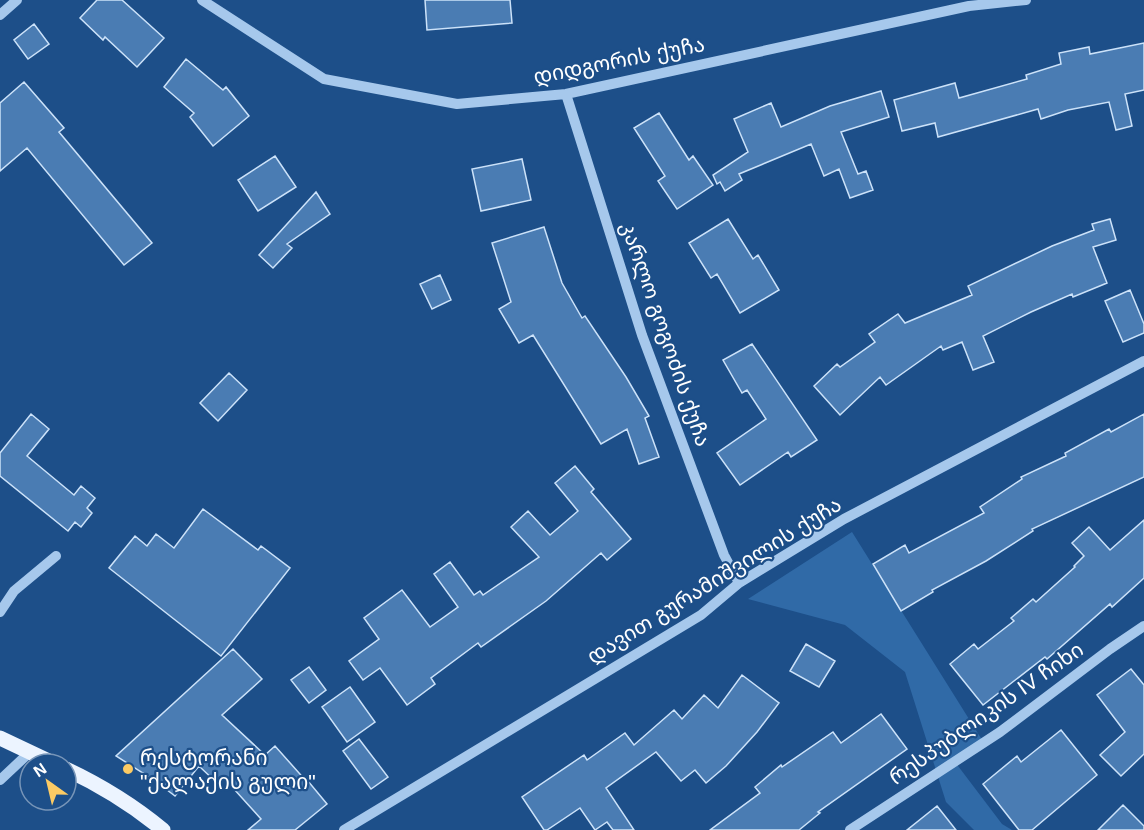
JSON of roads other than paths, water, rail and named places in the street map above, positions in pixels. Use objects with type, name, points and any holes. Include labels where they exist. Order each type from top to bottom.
[{"type":"main road","points":[[0,738],[30,752]]},
{"type":"main road","points":[[78,774],[152,820],[163,830]]},
{"type":"street","points":[[0,15],[17,0]]},
{"type":"street","name":"დიდგორის ქუჩა","points":[[202,0],[324,79],[457,104],[566,94],[967,3],[1026,0]]},
{"type":"street","name":"კარლო გოგოძის ქუჩა","points":[[566,94],[642,335],[724,555],[739,583]]},
{"type":"street","name":"დავით გურამიშვილის ქუჩა","points":[[344,830],[701,615],[739,583],[844,519],[1144,361]]},
{"type":"street","points":[[0,612],[14,591],[56,556]]},
{"type":"street","name":"რესპუბლიკის IV ჩიხი","points":[[850,830],[1000,732],[1144,626]]},
{"type":"street","points":[[0,780],[18,763]]},
{"type":"place","name":"რესტორანი \"ქალაქის გული\"","points":[[128,769]]}]
